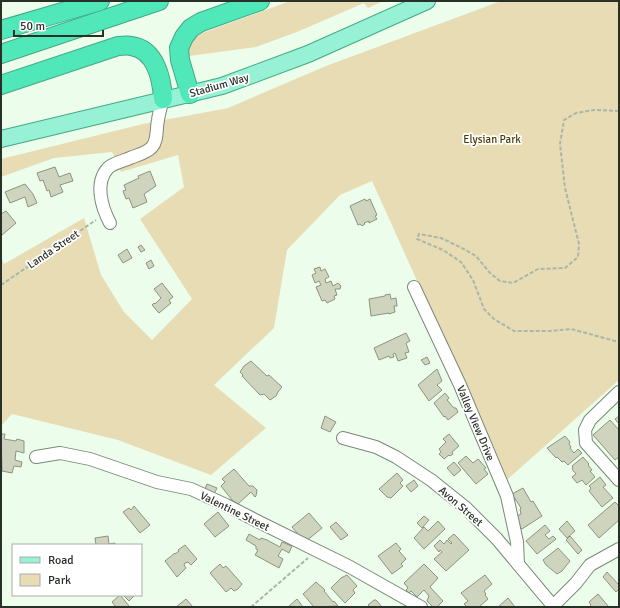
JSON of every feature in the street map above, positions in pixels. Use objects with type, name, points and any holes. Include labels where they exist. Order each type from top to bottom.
[{"type":"highway","points":[[1,30],[100,1]]},
{"type":"highway","points":[[1,54],[159,1]]},
{"type":"highway","points":[[190,94],[180,60],[179,48],[184,37],[191,28],[201,22],[260,1]]},
{"type":"highway","points":[[1,85],[118,46],[132,46],[139,48],[147,54],[154,63],[162,83],[163,99]]},
{"type":"main road","name":"Stadium Way","points":[[1,140],[163,99],[222,86],[282,64],[428,1]]},
{"type":"street","points":[[108,218],[100,196],[100,186],[103,176],[108,168],[152,147],[156,138],[157,122],[163,99]]},
{"type":"street","name":"Valley View Drive","points":[[414,287],[460,385],[507,496],[517,542],[518,564]]},
{"type":"street","points":[[619,392],[590,420],[585,430],[586,443],[619,480]]},
{"type":"street","name":"Avon Street","points":[[343,438],[376,447],[390,454],[431,480],[466,508],[498,540],[553,607]]},
{"type":"street","name":"Valentine Street","points":[[36,457],[60,453],[90,459],[157,482],[191,489],[226,505],[316,551],[390,589],[421,607]]},
{"type":"street","points":[[553,607],[576,583],[590,565],[619,549]]},
{"type":"path","points":[[619,111],[594,110],[576,113],[564,120],[560,144],[565,188],[580,244],[578,257],[565,268],[538,269],[513,283],[500,280],[490,273],[476,256],[460,247],[428,235],[419,234],[417,239],[443,250],[461,262],[473,280],[484,309],[494,319],[514,330],[550,331],[571,328],[619,342]]},
{"type":"path","name":"Landa Street","points":[[1,285],[108,218]]},
{"type":"path","points":[[251,607],[316,551]]},
{"type":"green space","points":[[290,1],[383,1],[368,8],[364,3],[297,32],[256,47],[189,56],[188,48],[197,35]]},
{"type":"green space","name":"Elysian Park","points":[[501,1],[619,1],[619,380],[507,480],[372,181],[340,195],[287,250],[274,328],[214,385],[266,428],[211,475],[118,440],[12,414],[1,426],[1,257],[4,264],[84,218],[101,275],[124,312],[152,340],[192,299],[140,219],[184,187],[178,155],[121,172],[112,152],[54,158],[1,177],[1,159],[143,124],[228,108],[326,66]]},
{"type":"building","points":[[55,167],[59,177],[70,173],[73,181],[60,185],[63,192],[51,197],[49,190],[47,191],[43,180],[40,181],[37,173]]},
{"type":"building","points":[[150,171],[156,186],[144,194],[147,202],[133,208],[129,198],[126,199],[123,191],[126,190],[124,185],[139,178],[138,176]]},
{"type":"building","points":[[25,184],[33,194],[37,203],[28,207],[25,197],[10,203],[5,192]]},
{"type":"building","points":[[365,199],[366,201],[370,199],[377,215],[375,216],[377,219],[369,223],[369,221],[364,223],[365,224],[362,226],[360,224],[358,225],[350,206]]},
{"type":"building","points":[[6,211],[16,223],[2,235],[1,214]]},
{"type":"building","points":[[141,245],[145,250],[141,252],[138,247]]},
{"type":"building","points":[[127,249],[132,258],[123,263],[118,255]]},
{"type":"building","points":[[151,260],[154,266],[149,269],[146,263]]},
{"type":"building","points":[[320,267],[321,271],[325,269],[329,277],[325,279],[326,283],[331,281],[333,286],[338,283],[341,286],[340,289],[335,289],[337,295],[334,296],[335,299],[327,303],[325,300],[322,301],[316,287],[321,285],[319,281],[315,283],[312,275],[316,273],[314,269]]},
{"type":"building","points":[[162,283],[173,297],[169,300],[171,303],[159,313],[152,305],[161,298],[154,289]]},
{"type":"building","points":[[390,294],[391,299],[396,298],[397,306],[394,306],[395,312],[371,316],[369,299]]},
{"type":"building","points":[[406,333],[410,341],[406,343],[409,352],[405,353],[407,358],[398,361],[395,353],[393,354],[394,357],[390,358],[389,356],[379,360],[374,348]]},
{"type":"building","points":[[427,357],[430,363],[425,365],[421,360]]},
{"type":"building","points":[[251,361],[267,376],[269,375],[282,387],[276,396],[270,400],[264,394],[260,395],[240,372],[244,366]]},
{"type":"building","points":[[437,369],[442,381],[437,385],[442,390],[429,401],[418,385]]},
{"type":"building","points":[[445,393],[449,398],[447,400],[454,408],[456,408],[458,412],[448,420],[434,403]]},
{"type":"building","points":[[325,416],[336,422],[330,432],[321,428]]},
{"type":"building","points":[[619,416],[619,424],[615,419]]},
{"type":"building","points":[[610,420],[619,430],[619,457],[615,460],[593,435]]},
{"type":"building","points":[[1,434],[5,434],[4,439],[16,441],[17,439],[24,441],[24,453],[16,451],[15,460],[22,462],[21,467],[14,466],[12,473],[2,471]]},
{"type":"building","points":[[449,434],[459,446],[452,452],[453,454],[444,459],[439,454],[441,452],[439,449],[446,442],[443,439]]},
{"type":"building","points":[[565,436],[570,442],[570,448],[574,453],[578,449],[582,453],[568,465],[564,461],[562,462],[557,457],[556,458],[547,448]]},
{"type":"building","points":[[466,456],[473,463],[478,459],[486,468],[484,469],[488,474],[476,484],[458,463]]},
{"type":"building","points":[[583,457],[589,464],[588,465],[592,470],[590,471],[595,477],[586,485],[582,480],[577,483],[572,477],[576,474],[572,469],[572,466]]},
{"type":"building","points":[[454,462],[461,470],[454,476],[447,468]]},
{"type":"building","points":[[234,469],[249,486],[253,486],[257,490],[255,497],[251,492],[238,504],[232,500],[221,486],[225,482],[222,479]]},
{"type":"building","points":[[397,473],[403,480],[400,483],[403,486],[391,498],[387,497],[379,489]]},
{"type":"building","points":[[600,477],[606,485],[603,487],[613,498],[602,507],[589,491],[591,488],[589,486]]},
{"type":"building","points":[[414,480],[418,486],[411,492],[406,486]]},
{"type":"building","points":[[207,484],[217,488],[214,494],[205,489]]},
{"type":"building","points":[[523,488],[531,502],[533,501],[542,516],[522,529],[517,524],[515,517],[521,514],[521,508],[512,494]]},
{"type":"building","points":[[615,502],[619,506],[619,520],[599,538],[588,525]]},
{"type":"building","points":[[134,506],[150,525],[140,533],[123,512],[129,508],[131,510]]},
{"type":"building","points":[[218,512],[229,526],[215,537],[204,524]]},
{"type":"building","points":[[309,513],[322,528],[305,542],[292,527]]},
{"type":"building","points":[[424,516],[429,520],[422,528],[417,523]]},
{"type":"building","points":[[438,521],[445,529],[424,549],[414,538],[424,527],[428,531]]},
{"type":"building","points":[[567,521],[575,531],[567,538],[559,529]]},
{"type":"building","points":[[336,522],[348,535],[341,540],[330,527]]},
{"type":"building","points":[[545,525],[550,531],[545,535],[549,539],[553,536],[556,539],[537,554],[526,541]]},
{"type":"building","points":[[249,534],[260,540],[261,538],[267,540],[280,547],[282,542],[292,546],[289,553],[282,549],[278,556],[283,559],[279,568],[255,555],[258,550],[256,549],[256,546],[246,540]]},
{"type":"building","points":[[454,534],[469,550],[446,571],[434,559],[442,552],[440,550],[439,552],[434,546],[440,540],[444,544],[447,540],[451,544],[452,543],[448,539]]},
{"type":"building","points":[[108,536],[109,544],[96,544],[95,538]]},
{"type":"building","points":[[570,536],[582,550],[578,554],[566,540]]},
{"type":"building","points":[[396,543],[401,549],[399,551],[406,559],[401,564],[403,566],[392,574],[378,556]]},
{"type":"building","points":[[185,545],[197,559],[191,565],[188,562],[185,563],[184,565],[186,568],[177,577],[165,561]]},
{"type":"building","points":[[558,548],[570,561],[562,571],[557,574],[546,565],[543,560]]},
{"type":"building","points":[[220,564],[223,568],[226,566],[242,584],[238,589],[234,591],[231,588],[226,592],[210,573]]},
{"type":"building","points":[[424,564],[438,578],[430,587],[443,601],[437,607],[433,607],[427,601],[429,596],[424,590],[417,597],[411,591],[409,593],[406,590],[408,588],[404,583]]},
{"type":"building","points":[[607,572],[619,585],[619,589],[616,592],[603,577]]},
{"type":"building","points":[[347,575],[357,586],[353,590],[355,593],[345,603],[331,588],[341,578]]},
{"type":"building","points":[[485,575],[492,584],[484,591],[488,599],[479,607],[467,607],[464,604],[468,601],[461,593]]},
{"type":"building","points":[[316,582],[325,590],[324,591],[338,606],[314,607],[303,594]]},
{"type":"building","points":[[598,594],[609,607],[589,607],[591,605],[589,602]]},
{"type":"building","points":[[121,596],[130,607],[116,607],[112,602]]},
{"type":"building","points":[[124,596],[134,596],[129,601]]},
{"type":"building","points":[[508,598],[515,607],[498,607]]},
{"type":"building","points":[[186,599],[193,607],[176,607]]},
{"type":"building","points":[[297,599],[303,607],[288,607]]},
{"type":"building","points":[[376,600],[382,607],[368,607],[368,605]]}]
